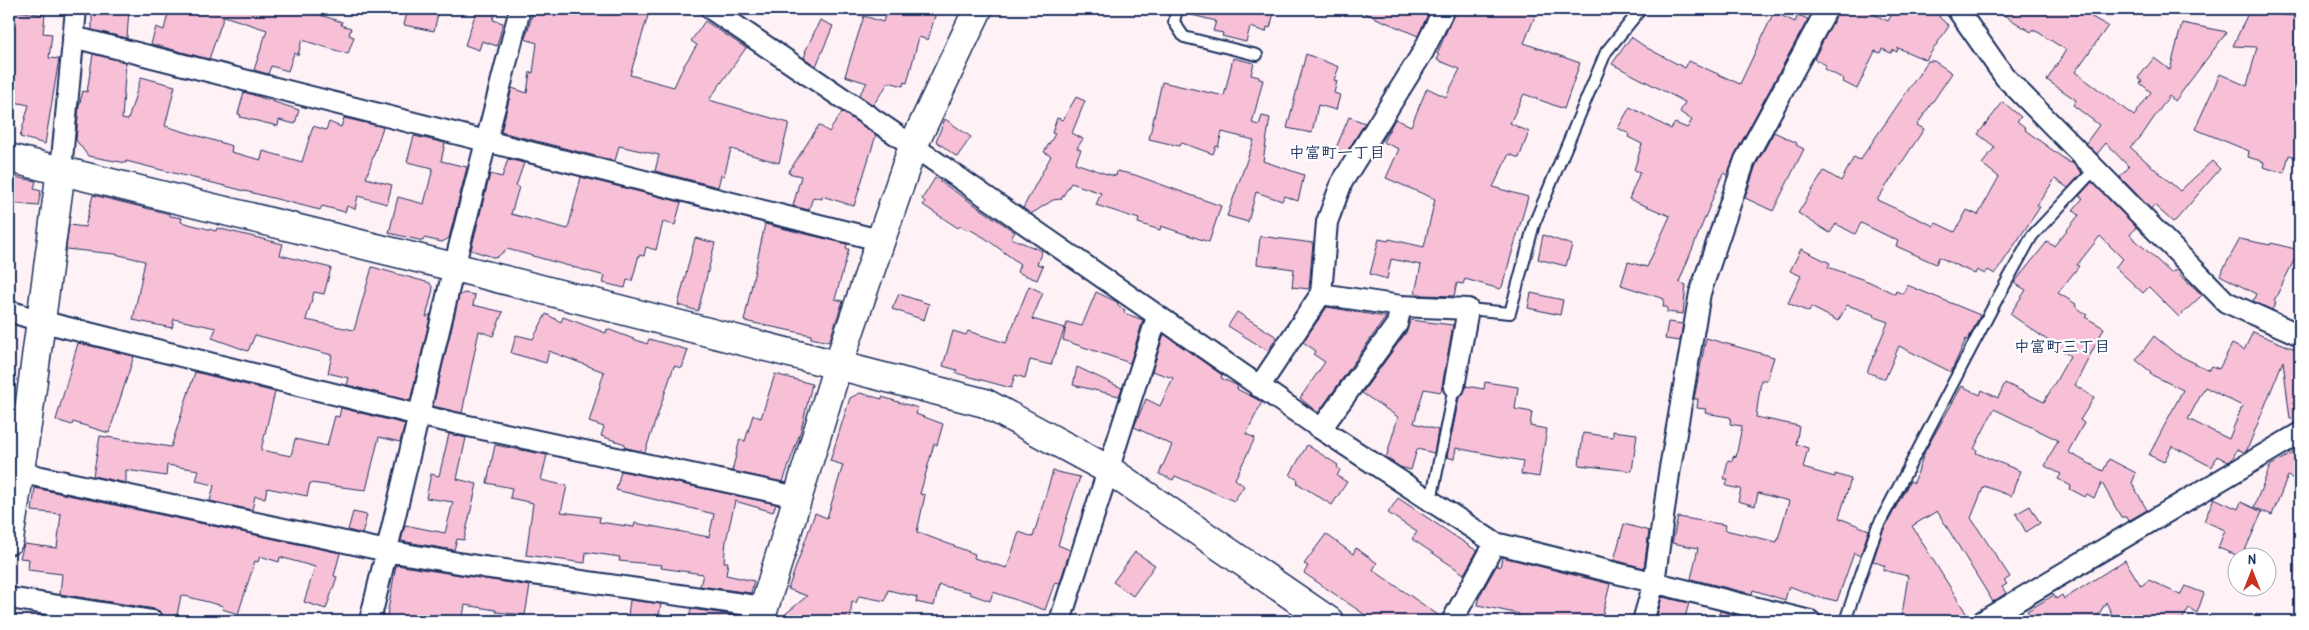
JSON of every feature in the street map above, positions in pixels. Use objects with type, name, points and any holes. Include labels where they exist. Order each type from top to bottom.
[{"type":"street","points":[[9,540],[18,472],[18,416],[40,321],[61,170],[76,9]]},
{"type":"street","points":[[711,9],[913,146],[1320,430],[1495,543],[1810,621]]},
{"type":"street","points":[[18,472],[387,551],[762,614],[838,365],[879,240],[913,146],[978,9]]},
{"type":"street","points":[[1258,387],[1321,294],[1327,222],[1342,182],[1423,52],[1444,9]]},
{"type":"street","points":[[1642,621],[1654,582],[1669,474],[1700,293],[1745,160],[1827,9]]},
{"type":"street","points":[[1957,9],[2005,77],[2226,302],[2300,336]]},
{"type":"street","points":[[370,621],[454,267],[486,141],[515,10]]},
{"type":"street","points":[[73,37],[879,240]]},
{"type":"street","points":[[9,158],[454,267],[985,403],[1109,470],[1329,621]]},
{"type":"street","points":[[1321,294],[1401,306],[1468,309],[1454,387]]},
{"type":"street","points":[[1320,430],[1397,324],[1401,306]]},
{"type":"street","points":[[9,311],[40,321],[419,415],[798,497]]},
{"type":"street","points":[[1060,621],[1157,317]]},
{"type":"street","points":[[1983,621],[2300,433]]},
{"type":"street","points":[[1452,621],[1495,543]]},
{"type":"street","points":[[9,598],[153,621]]},
{"type":"lane","points":[[1176,9],[1174,22],[1184,37],[1257,55]]},
{"type":"lane","points":[[1468,309],[1510,313],[1534,224],[1606,52],[1640,9]]},
{"type":"lane","points":[[1845,621],[1877,528],[1996,301],[2032,236],[2095,169]]},
{"type":"lane","points":[[1431,501],[1454,387]]},
{"type":"building","points":[[92,9],[129,9],[127,38],[92,30]]},
{"type":"building","points":[[169,9],[312,9],[311,12],[342,22],[341,25],[351,28],[349,35],[354,37],[348,54],[302,40],[298,55],[294,53],[288,71],[271,66],[268,74],[254,70],[267,30],[224,16],[209,59],[151,44],[156,27],[164,30]]},
{"type":"building","points":[[408,9],[439,9],[434,31],[404,25]]},
{"type":"building","points":[[477,9],[495,12],[493,20],[503,23],[497,46],[482,41],[479,50],[465,45]]},
{"type":"building","points":[[534,9],[590,9],[612,15],[614,9],[650,9],[630,75],[674,87],[683,67],[697,45],[691,41],[705,21],[746,48],[709,100],[789,123],[779,163],[731,149],[724,176],[721,175],[718,187],[655,171],[659,155],[619,146],[615,161],[501,132],[512,88],[527,93],[530,72],[533,73],[537,43],[525,39]]},
{"type":"building","points":[[887,9],[937,9],[928,40],[919,37],[907,83],[904,82],[903,86],[889,82],[873,105],[859,95],[867,83],[845,76],[864,16],[883,22]]},
{"type":"building","points":[[1188,9],[1275,9],[1270,28],[1267,27],[1266,32],[1250,27],[1246,42],[1222,36],[1223,33],[1213,31],[1216,21],[1188,14]]},
{"type":"building","points":[[1355,9],[1422,9],[1429,12],[1418,36]]},
{"type":"building","points":[[1456,9],[1538,9],[1524,43],[1580,63],[1564,109],[1524,94],[1510,123],[1529,132],[1519,158],[1509,154],[1493,187],[1528,197],[1502,287],[1500,289],[1465,279],[1463,284],[1457,283],[1454,296],[1424,295],[1415,293],[1421,265],[1391,259],[1387,279],[1370,274],[1379,239],[1388,241],[1389,239],[1424,247],[1435,199],[1386,178],[1399,149],[1383,142],[1395,119],[1411,126],[1427,88],[1446,97],[1460,69],[1437,60],[1439,55],[1437,54]]},
{"type":"building","points":[[1839,9],[1862,9],[1888,21],[1895,9],[1931,9],[1941,14],[1939,17],[1949,26],[1926,60],[1898,48],[1897,52],[1893,50],[1891,53],[1882,49],[1880,53],[1875,51],[1857,89],[1843,82],[1844,79],[1824,69],[1826,65],[1814,59]]},
{"type":"building","points":[[1994,9],[2094,9],[2090,16],[2108,26],[2075,72],[2134,116],[2151,92],[2140,83],[2142,81],[2138,78],[2154,58],[2170,70],[2182,23],[2227,32],[2175,101],[2169,96],[2140,138],[2130,147],[2180,191],[2212,161],[2220,169],[2176,220],[2173,222],[2154,205],[2151,209],[2120,177],[2129,167],[2106,143],[2097,154],[2086,143],[2099,125],[2073,105],[2076,100],[2047,80],[2066,50],[2033,29],[2031,32]]},
{"type":"building","points":[[9,10],[45,15],[43,33],[52,34],[49,58],[59,59],[45,144],[20,137],[29,105],[9,101]]},
{"type":"building","points":[[2249,11],[2295,16],[2296,48],[2300,52],[2300,158],[2289,155],[2284,173],[2263,167],[2264,162],[2248,157],[2249,151],[2195,129],[2220,74],[2247,86],[2257,47],[2233,46]]},
{"type":"building","points":[[1774,12],[1795,22],[1798,15],[1808,19],[1735,154],[1727,175],[1723,173],[1679,282],[1686,285],[1683,314],[1667,312],[1667,307],[1663,307],[1664,299],[1621,285],[1628,262],[1647,267],[1670,216],[1629,199],[1640,172],[1634,170],[1642,144],[1628,137],[1629,134],[1618,128],[1630,107],[1671,129],[1675,123],[1687,128],[1692,120],[1680,112],[1685,102],[1612,64],[1631,37],[1647,48],[1685,68],[1689,61],[1740,84]]},
{"type":"building","points":[[820,20],[833,26],[816,66],[804,58]]},
{"type":"building","points":[[93,54],[126,62],[122,119],[128,120],[141,77],[175,86],[165,126],[232,146],[231,152],[261,160],[263,151],[302,162],[313,126],[326,130],[329,122],[341,127],[344,118],[383,127],[366,178],[392,185],[387,204],[358,196],[355,209],[347,206],[345,212],[322,206],[320,210],[126,161],[126,163],[88,156],[76,140],[79,106],[83,91],[87,92]]},
{"type":"building","points":[[1306,54],[1339,67],[1334,80],[1337,81],[1334,93],[1340,95],[1336,110],[1318,105],[1312,133],[1287,128]]},
{"type":"building","points":[[1233,58],[1254,63],[1251,75],[1263,80],[1252,123],[1259,125],[1262,116],[1270,118],[1263,161],[1304,175],[1298,201],[1284,196],[1282,201],[1256,192],[1248,222],[1227,216],[1254,140],[1222,132],[1218,147],[1216,146],[1213,154],[1182,143],[1179,146],[1149,139],[1162,82],[1224,96]]},
{"type":"building","points":[[1928,61],[1934,61],[1952,73],[1917,125],[1924,129],[1877,200],[1934,226],[1936,223],[1955,232],[1967,210],[1978,215],[1999,177],[1982,164],[1995,147],[1978,134],[2003,102],[2021,117],[2017,121],[2026,128],[2025,130],[2071,162],[2082,173],[2068,188],[2055,179],[2037,205],[2040,207],[1995,274],[1988,270],[1985,274],[1977,270],[1975,274],[1939,257],[1936,264],[1896,246],[1898,241],[1861,223],[1855,234],[1836,224],[1830,233],[1798,213],[1824,171],[1841,181],[1854,157],[1860,160]]},
{"type":"building","points":[[244,92],[299,110],[295,124],[279,120],[278,126],[240,117],[241,115],[238,114]]},
{"type":"building","points":[[1076,97],[1085,101],[1072,133],[1083,139],[1077,148],[1081,150],[1075,163],[1116,176],[1117,171],[1135,175],[1221,206],[1209,242],[1161,226],[1160,230],[1138,223],[1139,219],[1096,205],[1101,193],[1071,183],[1061,199],[1053,200],[1031,214],[1023,208],[1051,156],[1044,152],[1055,134],[1052,133],[1057,118],[1063,120]]},
{"type":"building","points":[[842,112],[876,135],[854,206],[822,196],[822,199],[813,197],[809,210],[793,206],[801,176],[788,173],[819,125],[829,132]]},
{"type":"building","points":[[1349,117],[1365,123],[1346,153],[1336,148]]},
{"type":"building","points":[[945,119],[971,137],[957,157],[936,141]]},
{"type":"building","points":[[1774,132],[1797,143],[1796,145],[1804,149],[1773,211],[1745,198],[1756,165]]},
{"type":"building","points":[[414,136],[445,143],[441,161],[467,167],[449,238],[442,242],[424,238],[423,241],[389,233],[398,197],[424,204],[433,168],[407,162]]},
{"type":"building","points":[[508,159],[524,163],[516,186],[519,187],[511,214],[568,229],[581,177],[681,202],[675,225],[663,222],[656,250],[646,247],[644,256],[639,255],[632,281],[627,280],[625,288],[603,283],[605,276],[507,249],[496,258],[471,250],[490,174],[502,177]]},
{"type":"building","points":[[9,176],[36,181],[34,189],[41,191],[38,206],[9,203]]},
{"type":"building","points":[[935,178],[1015,232],[1011,238],[1042,251],[1037,264],[1043,266],[1037,280],[1017,272],[1020,264],[985,238],[969,229],[967,230],[960,226],[958,228],[923,205],[925,202],[922,199]]},
{"type":"building","points":[[2092,182],[2136,227],[2130,235],[2171,273],[2175,270],[2202,295],[2179,317],[2149,287],[2143,293],[2115,267],[2123,259],[2100,236],[2058,293],[2076,304],[2075,306],[2087,315],[2085,317],[2104,328],[2075,385],[2094,398],[2080,420],[2084,423],[2068,452],[2103,471],[2109,459],[2136,473],[2132,483],[2147,510],[2128,521],[2126,517],[2121,517],[2102,483],[2094,498],[2087,494],[2085,497],[2070,489],[2071,486],[2058,479],[2061,474],[2045,466],[2058,440],[1994,409],[1974,449],[1977,450],[1976,453],[2020,471],[2011,496],[1984,486],[1971,518],[2010,577],[2004,581],[2007,584],[2002,587],[2006,593],[1993,602],[1937,511],[1912,526],[1971,621],[1901,621],[1908,576],[1883,570],[1885,566],[1873,561],[1883,531],[1910,481],[1914,483],[1925,451],[1962,386],[1980,395],[1982,390],[1998,398],[2005,383],[2044,402],[2070,356],[2010,314],[2026,290],[2014,283],[2047,242],[2054,246],[2079,215],[2073,210],[2083,198],[2079,196]]},
{"type":"building","points":[[93,195],[170,214],[170,216],[182,218],[181,222],[216,231],[217,228],[283,244],[280,255],[331,268],[324,294],[314,292],[306,320],[354,330],[372,267],[430,283],[433,289],[426,317],[431,314],[410,401],[347,385],[349,378],[328,373],[332,355],[255,335],[248,351],[212,338],[216,328],[174,319],[172,328],[133,320],[145,261],[115,254],[66,249],[69,225],[85,227]]},
{"type":"building","points":[[765,224],[847,244],[846,249],[849,249],[835,299],[843,301],[829,342],[811,338],[811,335],[744,321]]},
{"type":"building","points":[[1543,235],[1572,245],[1566,266],[1538,259]]},
{"type":"building","points":[[1260,236],[1313,243],[1309,289],[1292,287],[1294,269],[1257,264]]},
{"type":"building","points":[[695,238],[715,243],[698,311],[678,305]]},
{"type":"building","points":[[2240,239],[2270,245],[2271,243],[2299,250],[2274,301],[2276,302],[2272,310],[2253,301],[2256,294],[2220,275]]},
{"type":"building","points":[[1801,249],[1830,263],[1828,267],[1870,282],[1895,294],[1896,291],[1903,294],[1907,285],[1980,315],[1968,340],[1966,339],[1951,372],[1899,346],[1885,379],[1867,372],[1888,322],[1847,305],[1838,321],[1811,307],[1809,312],[1788,303],[1801,276],[1790,271]]},
{"type":"building","points":[[1029,286],[1043,293],[1032,319],[1065,328],[1051,365],[1030,360],[1025,378],[1015,375],[1011,388],[956,373],[957,370],[943,366],[953,331],[966,335],[968,331],[1006,343]]},
{"type":"building","points":[[1096,292],[1117,302],[1119,307],[1125,310],[1124,313],[1143,320],[1130,363],[1063,340],[1067,322],[1082,326]]},
{"type":"building","points":[[464,293],[475,295],[473,305],[503,312],[493,336],[479,331],[462,413],[433,406],[459,296]]},
{"type":"building","points":[[1531,293],[1563,300],[1560,315],[1528,308]]},
{"type":"building","points":[[899,294],[929,304],[924,320],[892,309]]},
{"type":"building","points":[[1327,307],[1386,317],[1318,413],[1300,398],[1325,362],[1313,354],[1316,351],[1303,342]]},
{"type":"building","points":[[1237,312],[1277,337],[1268,351],[1228,326]]},
{"type":"building","points":[[546,314],[561,322],[563,317],[606,333],[607,329],[647,344],[649,339],[688,350],[682,368],[674,366],[645,452],[624,447],[625,444],[601,436],[604,427],[589,422],[604,372],[549,351],[546,363],[511,353],[516,335],[533,339]]},
{"type":"building","points":[[1410,320],[1453,325],[1441,392],[1424,389],[1414,423],[1438,430],[1434,453],[1417,449],[1411,470],[1400,467],[1386,458],[1398,417],[1362,393],[1407,331]]},
{"type":"building","points":[[1668,322],[1683,324],[1680,341],[1665,339]]},
{"type":"building","points":[[2253,332],[2300,351],[2300,418],[2290,419],[2283,361],[2247,450],[2244,452],[2237,449],[2232,460],[2228,462],[2217,456],[2212,467],[2172,446],[2164,462],[2149,455],[2183,390],[2150,374],[2151,372],[2136,360],[2154,336],[2176,354],[2209,370],[2212,366],[2219,369],[2232,344],[2244,350]],"holes":[[[2205,387],[2242,406],[2229,439],[2188,419]]]},
{"type":"building","points":[[1164,334],[1222,375],[1221,378],[1238,386],[1237,389],[1262,402],[1246,434],[1255,438],[1235,479],[1244,486],[1234,501],[1175,476],[1173,480],[1159,474],[1172,445],[1134,427],[1146,399],[1160,406],[1173,378],[1152,371]]},
{"type":"building","points":[[1706,338],[1774,357],[1767,380],[1761,380],[1756,417],[1799,426],[1796,444],[1808,448],[1803,468],[1835,477],[1835,474],[1851,479],[1839,518],[1869,530],[1860,556],[1854,553],[1837,601],[1815,596],[1789,586],[1785,600],[1753,590],[1752,594],[1691,579],[1698,548],[1672,543],[1678,517],[1726,525],[1725,530],[1777,542],[1789,501],[1758,493],[1755,506],[1738,501],[1741,489],[1726,486],[1728,479],[1724,479],[1728,460],[1732,461],[1733,456],[1736,457],[1742,426],[1730,424],[1731,418],[1729,417],[1705,413],[1706,409],[1697,408],[1698,399],[1694,399]]},
{"type":"building","points":[[78,343],[134,356],[109,433],[73,422],[72,425],[56,420]]},
{"type":"building","points":[[1077,367],[1122,388],[1119,396],[1073,385]]},
{"type":"building","points":[[195,372],[275,392],[261,450],[291,456],[295,439],[327,446],[335,416],[339,417],[341,408],[405,424],[400,442],[379,437],[366,490],[310,483],[307,496],[267,488],[265,498],[255,496],[252,510],[210,501],[214,485],[196,481],[199,470],[167,465],[166,476],[126,470],[126,483],[93,476],[100,436],[171,447]]},
{"type":"building","points":[[775,374],[812,384],[801,430],[783,482],[732,471],[740,439],[745,441],[753,415],[761,418]]},
{"type":"building","points":[[1485,382],[1518,387],[1515,409],[1532,412],[1530,426],[1547,429],[1539,477],[1521,474],[1523,461],[1456,448],[1454,459],[1447,457],[1459,398],[1466,386],[1484,389]]},
{"type":"building","points":[[860,393],[882,399],[882,397],[918,408],[916,414],[943,424],[937,445],[934,444],[920,494],[925,495],[917,532],[975,554],[974,558],[1007,568],[1019,532],[1033,537],[1053,471],[1080,477],[1058,545],[1070,550],[1060,583],[1055,582],[1045,610],[993,592],[990,601],[970,594],[970,592],[939,585],[934,606],[916,602],[917,597],[888,590],[885,601],[859,596],[856,603],[852,601],[850,621],[777,621],[807,596],[788,589],[815,513],[827,518],[843,465],[830,461],[850,398]]},
{"type":"building","points":[[1613,431],[1637,434],[1632,471],[1579,465],[1583,433],[1613,437]]},
{"type":"building","points":[[449,434],[466,438],[457,479],[477,484],[464,540],[457,539],[454,550],[401,541],[405,525],[445,533],[453,502],[426,498],[431,474],[439,476]]},
{"type":"building","points":[[495,445],[547,455],[541,480],[567,486],[561,512],[600,517],[599,522],[634,527],[635,523],[709,537],[714,514],[616,490],[621,471],[776,504],[773,512],[735,501],[726,541],[724,562],[728,562],[726,575],[754,581],[751,593],[700,586],[703,574],[661,568],[662,565],[619,561],[620,557],[586,552],[585,563],[526,555],[533,503],[510,498],[512,488],[487,483]]},
{"type":"building","points":[[1307,445],[1338,465],[1337,467],[1340,470],[1337,476],[1347,482],[1332,505],[1297,483],[1298,480],[1290,475]]},
{"type":"building","points":[[2300,449],[2300,482],[2288,476],[2272,515],[2254,507],[2270,466]]},
{"type":"building","points":[[35,488],[340,553],[334,576],[337,577],[326,609],[304,602],[315,567],[280,557],[279,562],[260,556],[258,562],[255,561],[238,614],[222,609],[223,606],[181,595],[176,621],[169,621],[165,620],[161,612],[155,609],[60,594],[62,574],[28,570],[29,559],[20,558],[24,544],[57,548],[61,514],[32,511]]},
{"type":"building","points":[[1398,498],[1477,551],[1464,574],[1412,539],[1417,532],[1388,513]]},
{"type":"building","points":[[2214,498],[2238,509],[2241,502],[2262,512],[2246,548],[2226,548],[2226,551],[2218,548],[2225,530],[2204,521]]},
{"type":"building","points":[[2030,506],[2040,523],[2026,532],[2016,514]]},
{"type":"building","points":[[353,512],[367,515],[362,534],[348,530]]},
{"type":"building","points":[[1624,524],[1649,531],[1644,568],[1614,560]]},
{"type":"building","points":[[1326,534],[1353,554],[1356,548],[1377,563],[1373,570],[1441,617],[1440,621],[1374,621],[1304,573],[1308,566],[1304,564]]},
{"type":"building","points":[[1135,552],[1155,565],[1133,596],[1113,582]]},
{"type":"building","points":[[1502,557],[1610,584],[1601,621],[1517,621],[1519,614],[1478,605],[1480,595],[1497,565],[1500,567]]},
{"type":"building","points":[[2125,560],[2141,586],[2149,580],[2180,595],[2185,586],[2204,593],[2197,613],[2189,608],[2181,621],[2115,621],[2106,602],[2095,621],[2033,621],[2027,611],[2054,595],[2056,599],[2062,595],[2064,599]]},
{"type":"building","points":[[396,565],[530,586],[525,615],[496,612],[496,610],[465,605],[462,621],[386,621]]},
{"type":"building","points":[[1662,597],[1689,603],[1684,621],[1657,616]]},
{"type":"building","points":[[630,600],[661,604],[659,615],[655,615],[654,621],[635,621],[635,617],[628,615]]},
{"type":"building","points":[[691,609],[741,616],[740,621],[688,621]]},
{"type":"building","points":[[1720,611],[1744,617],[1743,621],[1717,621]]},
{"type":"district","name":"中富町一丁目","points":[[1337,152]]},
{"type":"district","name":"中富町三丁目","points":[[2062,346]]}]
